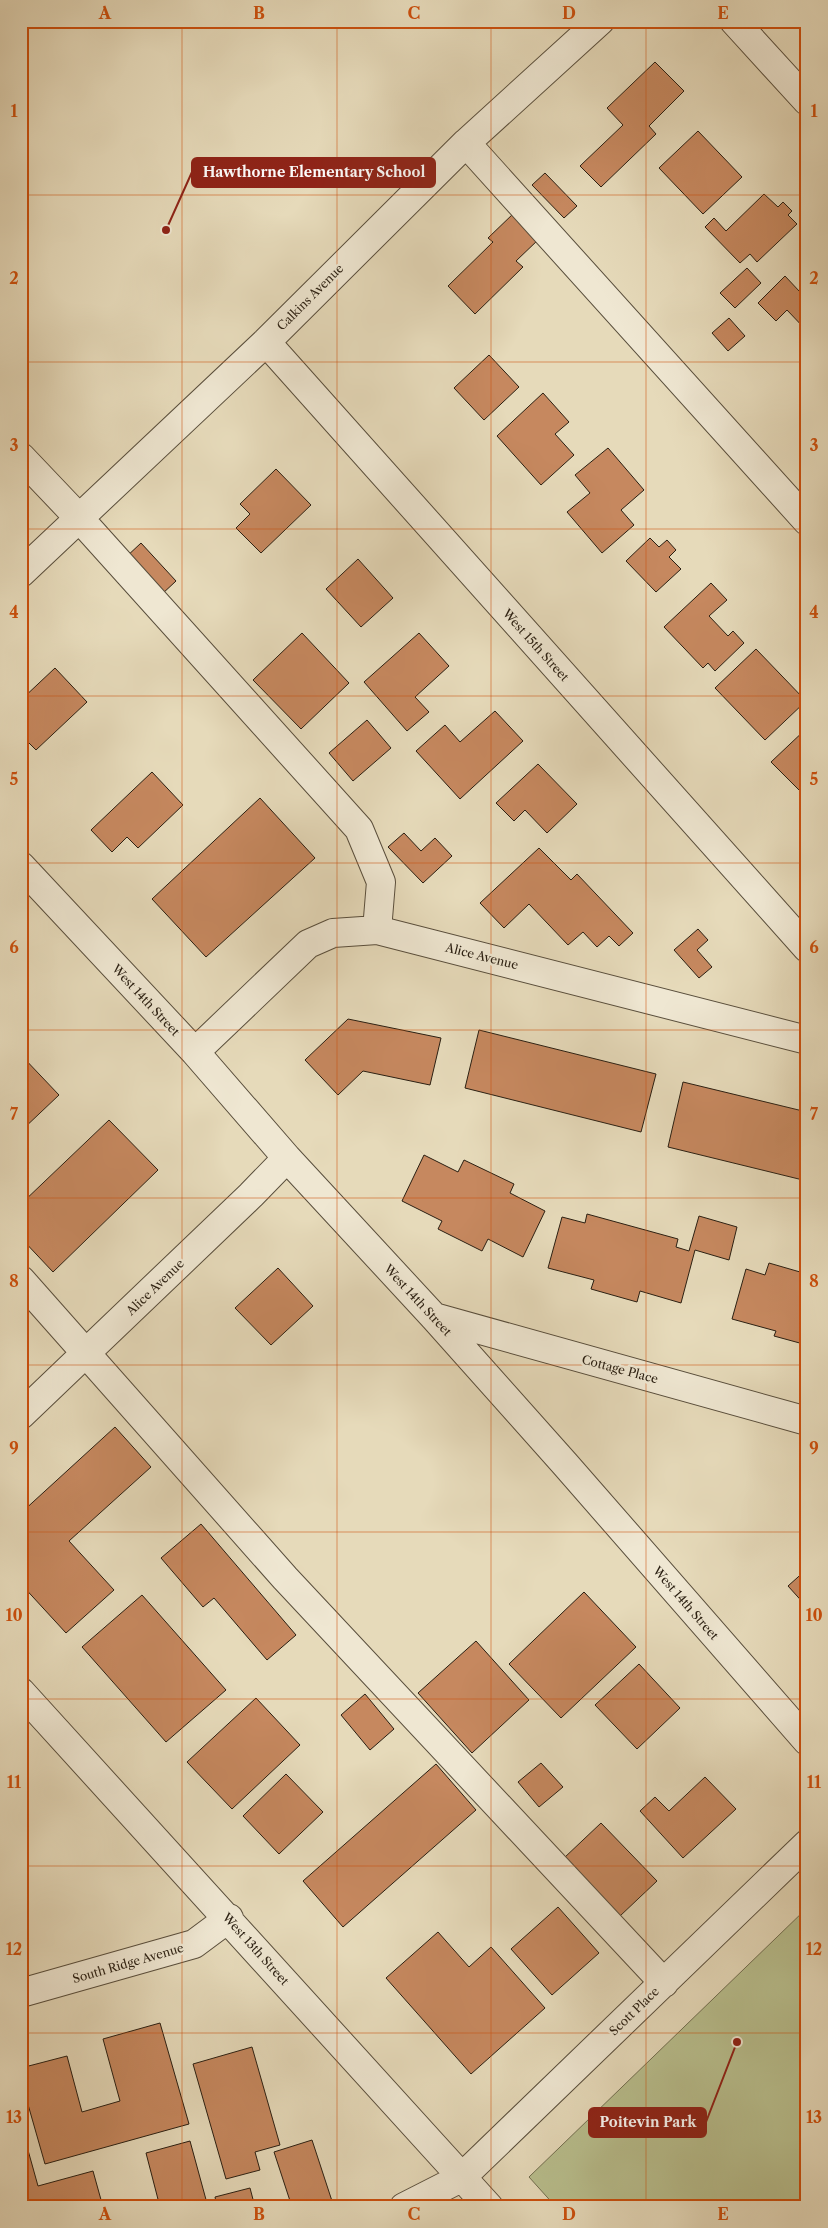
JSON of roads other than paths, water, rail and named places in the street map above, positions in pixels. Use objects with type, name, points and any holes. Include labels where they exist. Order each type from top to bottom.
[{"type":"street","name":"Calkins Avenue","points":[[21,573],[266,342],[466,143],[600,21]]},
{"type":"street","points":[[734,21],[807,102]]},
{"type":"street","points":[[466,143],[807,521]]},
{"type":"street","name":"West 15th Street","points":[[266,342],[807,948]]},
{"type":"street","points":[[21,458],[79,518],[359,829],[381,882],[377,930]]},
{"type":"street","name":"West 14th Street","points":[[21,866],[195,1052],[287,1158],[434,1317],[807,1741]]},
{"type":"street","name":"Alice Avenue","points":[[195,1052],[308,944],[333,933],[377,930],[807,1040]]},
{"type":"street","name":"Alice Avenue","points":[[21,1415],[287,1158]]},
{"type":"street","points":[[21,1280],[292,1585],[664,1983]]},
{"type":"street","name":"Cottage Place","points":[[434,1317],[807,1421]]},
{"type":"street","name":"West 13th Street","points":[[21,1692],[229,1918],[489,2207]]},
{"type":"street","name":"Scott Place","points":[[404,2207],[461,2178],[807,1844]]},
{"type":"street","name":"South Ridge Avenue","points":[[21,1993],[194,1944],[229,1918]]},
{"type":"place","name":"Hawthorne Elementary School","points":[[166,230]]},
{"type":"place","name":"Poitevin Park","points":[[737,2042]]}]
